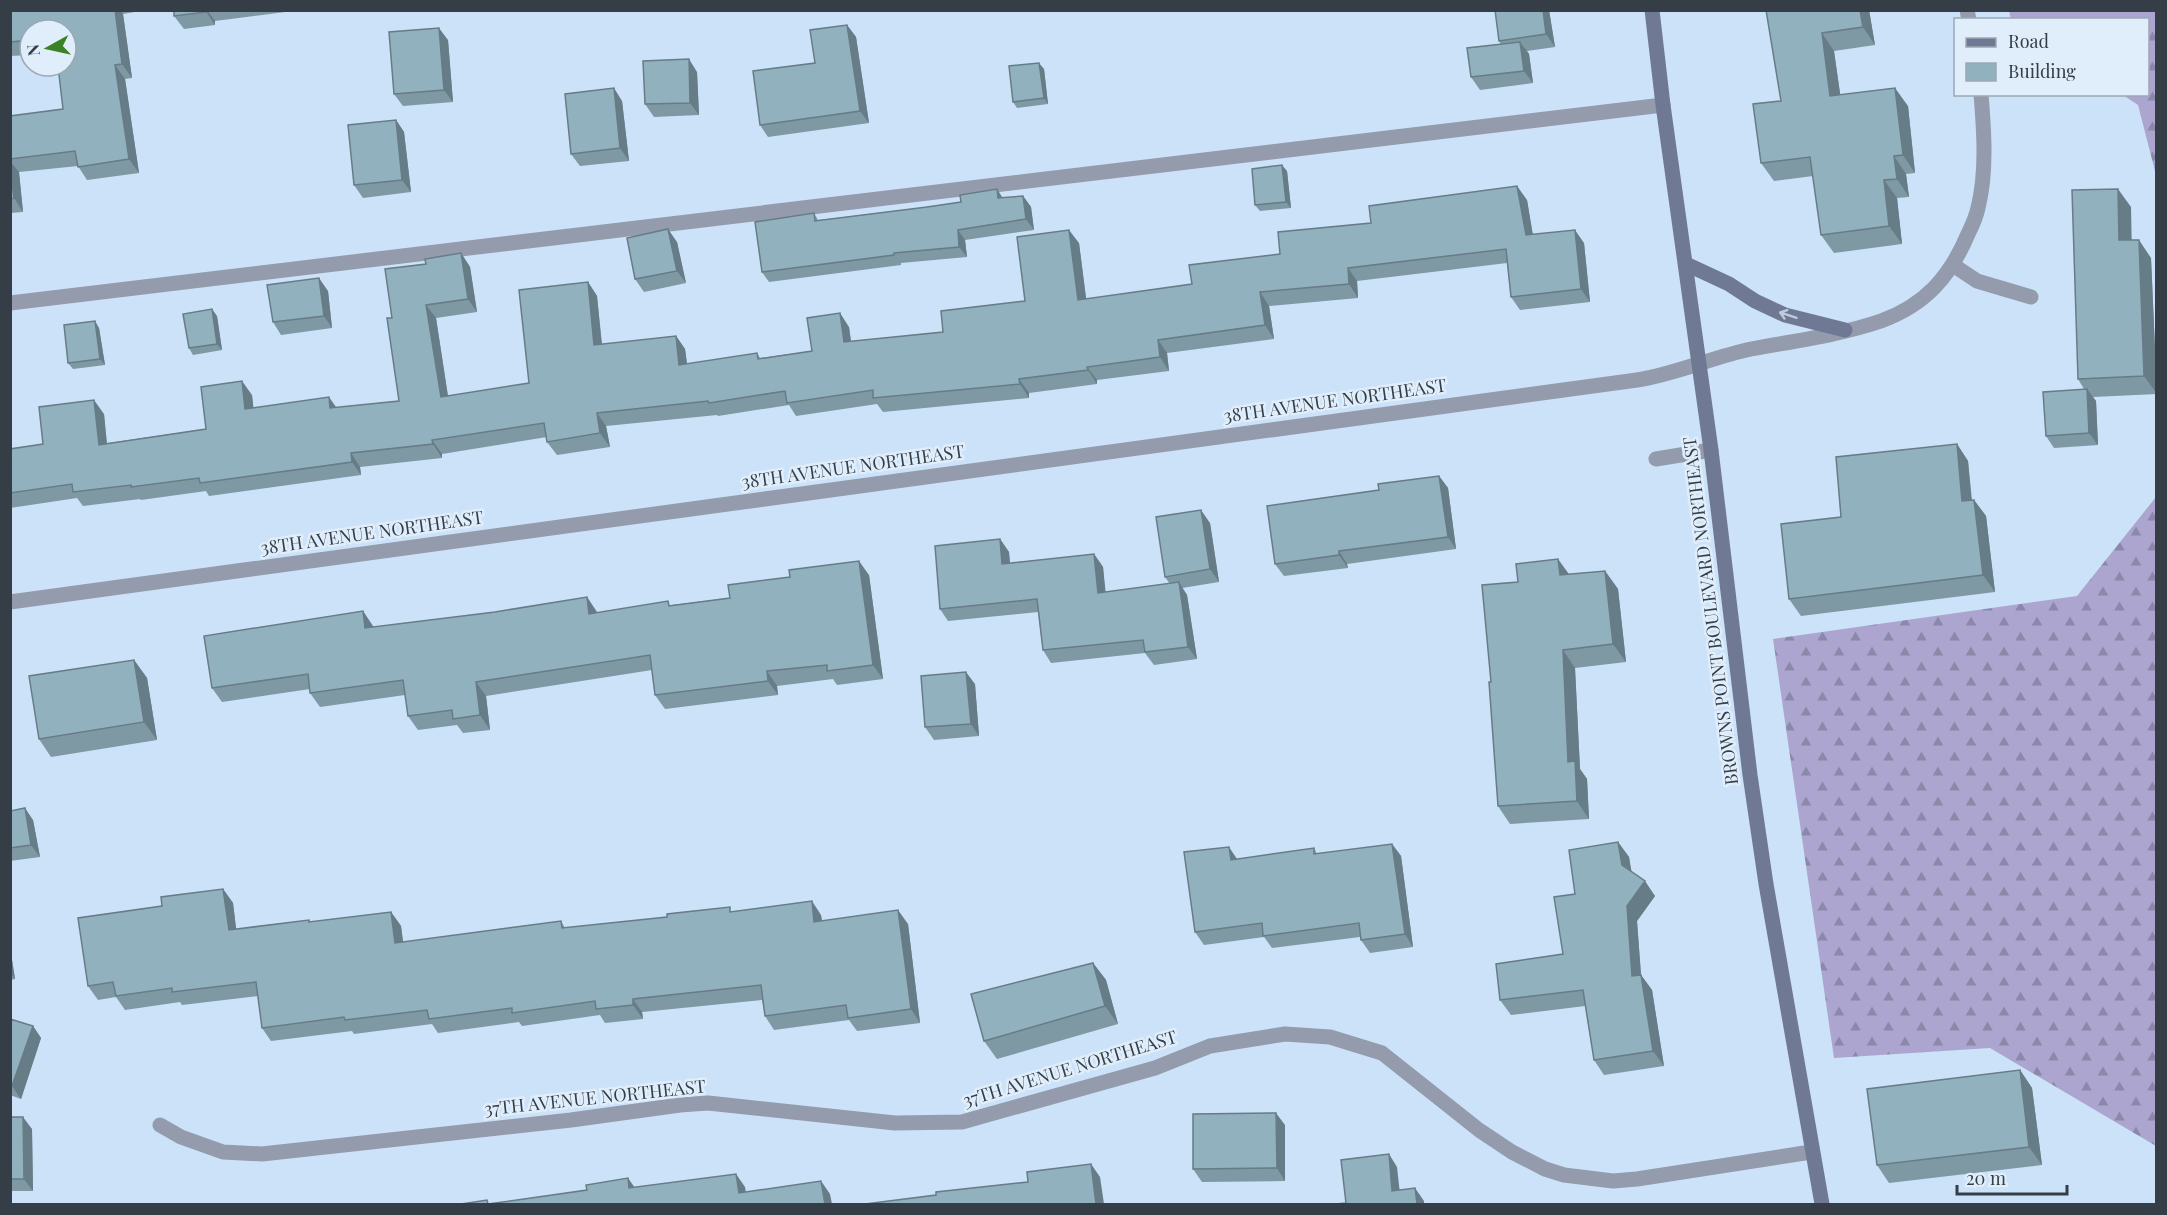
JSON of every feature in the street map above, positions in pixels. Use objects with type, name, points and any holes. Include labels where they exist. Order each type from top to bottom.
[{"type":"street","name":"BROWNS POINT BOULEVARD NORTHEAST","points":[[1652,10],[1663,105],[1700,364],[1750,775],[1766,884],[1821,1204]]},
{"type":"street","name":"38TH AVENUE NORTHEAST","points":[[10,602],[1636,380],[1748,350],[1881,321],[1921,300],[1938,285],[1953,265],[1978,209],[1983,174],[1981,96]]},
{"type":"street","points":[[10,303],[1663,105]]},
{"type":"street","points":[[1686,264],[1729,284],[1755,301],[1785,315],[1845,330]]},
{"type":"street","points":[[1953,265],[1977,281],[2031,297]]},
{"type":"street","points":[[1656,459],[1711,450]]},
{"type":"street","name":"37TH AVENUE NORTHEAST","points":[[160,1125],[181,1137],[223,1152],[262,1154],[708,1103],[895,1123],[962,1122],[1155,1068],[1210,1046],[1285,1034],[1330,1036],[1382,1053],[1479,1130],[1512,1152],[1545,1169],[1564,1175],[1613,1181],[1637,1179],[1811,1152]]},
{"type":"green space","points":[[2009,11],[2156,11],[2156,175],[2138,105],[2124,96],[2149,96],[2149,18],[2011,18]]},
{"type":"green space","points":[[2156,497],[2156,1146],[1990,1048],[1834,1058],[1773,639],[2077,596]]},
{"type":"building","points":[[10,10],[115,10],[122,64],[115,65],[129,159],[78,167],[75,151],[10,159],[10,116],[63,109],[59,78],[78,78],[78,18],[18,18],[18,41],[10,42]]},
{"type":"building","points":[[174,10],[205,10],[206,12],[174,16]]},
{"type":"building","points":[[1495,10],[1543,10],[1546,34],[1499,41]]},
{"type":"building","points":[[1766,10],[1860,10],[1863,27],[1822,33],[1830,96],[1895,88],[1903,155],[1894,156],[1897,179],[1884,180],[1889,226],[1821,235],[1810,157],[1761,163],[1753,104],[1781,101]]},
{"type":"building","points":[[847,25],[860,111],[760,125],[753,71],[815,63],[810,30]]},
{"type":"building","points":[[439,28],[444,90],[394,94],[389,32]]},
{"type":"building","points":[[1520,42],[1524,71],[1471,77],[1467,48]]},
{"type":"building","points":[[689,59],[690,103],[645,104],[643,61]]},
{"type":"building","points":[[1039,63],[1044,98],[1013,102],[1009,66]]},
{"type":"building","points":[[614,88],[620,148],[571,154],[565,94]]},
{"type":"building","points":[[396,120],[402,180],[354,185],[348,125]]},
{"type":"building","points":[[1282,165],[1286,202],[1255,205],[1252,169]]},
{"type":"building","points":[[10,170],[14,198],[10,199]]},
{"type":"building","points":[[1517,186],[1526,235],[1575,230],[1581,289],[1511,297],[1506,249],[1348,268],[1349,284],[1260,292],[1265,325],[1158,340],[1160,357],[1019,379],[1020,384],[873,398],[873,390],[787,403],[785,391],[709,403],[708,401],[597,413],[600,433],[547,442],[544,423],[432,440],[433,444],[351,453],[352,462],[200,483],[199,478],[73,492],[72,484],[10,493],[10,449],[43,444],[39,407],[94,400],[99,445],[206,429],[201,387],[242,381],[245,409],[329,397],[330,408],[399,401],[387,318],[392,318],[385,269],[426,264],[425,259],[461,253],[468,299],[426,305],[441,397],[529,383],[519,290],[588,282],[594,345],[676,336],[679,365],[757,353],[758,359],[812,351],[807,318],[840,313],[844,342],[943,332],[941,311],[1025,301],[1017,237],[1069,230],[1078,300],[1192,284],[1189,265],[1280,254],[1278,232],[1371,223],[1369,206]]},
{"type":"building","points":[[997,189],[998,198],[1023,196],[1026,219],[958,230],[959,247],[894,253],[894,255],[762,272],[755,222],[814,213],[815,221],[927,207],[961,202],[960,195]]},
{"type":"building","points":[[2118,189],[2119,240],[2139,240],[2144,376],[2078,379],[2072,190]]},
{"type":"building","points":[[668,229],[677,271],[635,279],[627,238]]},
{"type":"building","points":[[319,278],[324,316],[273,322],[267,285]]},
{"type":"building","points":[[212,309],[217,344],[189,348],[183,314]]},
{"type":"building","points":[[95,321],[100,359],[68,363],[64,325]]},
{"type":"building","points":[[2087,389],[2089,433],[2046,436],[2043,392]]},
{"type":"building","points":[[1957,444],[1962,501],[1974,500],[1983,575],[1789,599],[1781,524],[1841,517],[1836,457]]},
{"type":"building","points":[[1439,476],[1448,537],[1339,551],[1339,555],[1275,564],[1267,506],[1379,490],[1378,484]]},
{"type":"building","points":[[1201,510],[1210,569],[1165,577],[1156,517]]},
{"type":"building","points":[[1000,539],[1002,564],[1094,554],[1098,593],[1179,582],[1188,647],[1145,652],[1143,640],[1043,650],[1037,599],[940,609],[935,546]]},
{"type":"building","points":[[1558,559],[1560,575],[1605,571],[1613,644],[1563,650],[1568,762],[1575,761],[1577,801],[1498,806],[1489,682],[1491,682],[1482,585],[1518,582],[1516,564]]},
{"type":"building","points":[[859,561],[873,665],[827,671],[827,665],[767,671],[768,681],[655,695],[650,655],[476,682],[480,715],[453,719],[452,710],[408,716],[403,680],[310,693],[308,674],[212,688],[204,636],[363,611],[365,628],[495,612],[587,597],[589,614],[668,601],[669,606],[730,598],[728,585],[790,577],[789,570]]},
{"type":"building","points":[[134,660],[144,722],[39,739],[29,676]]},
{"type":"building","points":[[966,672],[971,724],[925,727],[921,676]]},
{"type":"building","points":[[25,808],[31,845],[10,848],[10,811]]},
{"type":"building","points":[[1618,842],[1622,865],[1645,881],[1627,906],[1632,976],[1641,975],[1653,1051],[1594,1060],[1583,990],[1500,1000],[1496,964],[1563,954],[1554,897],[1575,894],[1569,850]]},
{"type":"building","points":[[1392,844],[1405,934],[1361,940],[1359,923],[1263,936],[1262,923],[1195,932],[1184,852],[1229,847],[1231,860],[1314,848],[1314,854]]},
{"type":"building","points":[[223,889],[229,930],[391,912],[395,943],[561,921],[562,928],[667,917],[667,914],[730,907],[730,912],[812,901],[814,922],[898,910],[911,1009],[848,1018],[846,1005],[765,1016],[761,985],[633,999],[633,1005],[596,1009],[595,1001],[512,1013],[512,1008],[429,1019],[427,1010],[345,1020],[344,1017],[262,1028],[256,982],[172,992],[172,988],[116,996],[113,982],[88,986],[78,918],[162,906],[161,897]]},
{"type":"building","points":[[1093,963],[1105,1006],[984,1041],[971,994]]},
{"type":"building","points":[[10,1019],[33,1026],[12,1086],[10,1086]]},
{"type":"building","points":[[2020,1070],[2029,1147],[1877,1165],[1867,1089]]},
{"type":"building","points":[[1276,1113],[1277,1168],[1193,1169],[1193,1114]]},
{"type":"building","points":[[10,1117],[23,1117],[24,1179],[10,1179]]},
{"type":"building","points":[[1389,1154],[1392,1191],[1415,1188],[1417,1204],[1336,1204],[1346,1203],[1341,1160]]},
{"type":"building","points":[[1091,1164],[1096,1204],[865,1204],[936,1195],[936,1192],[1028,1182],[1027,1172]]},
{"type":"building","points":[[736,1174],[739,1193],[821,1181],[825,1204],[488,1204],[587,1190],[586,1185],[628,1178],[629,1188]]},
{"type":"building","points":[[487,1200],[488,1204],[461,1204]]}]
